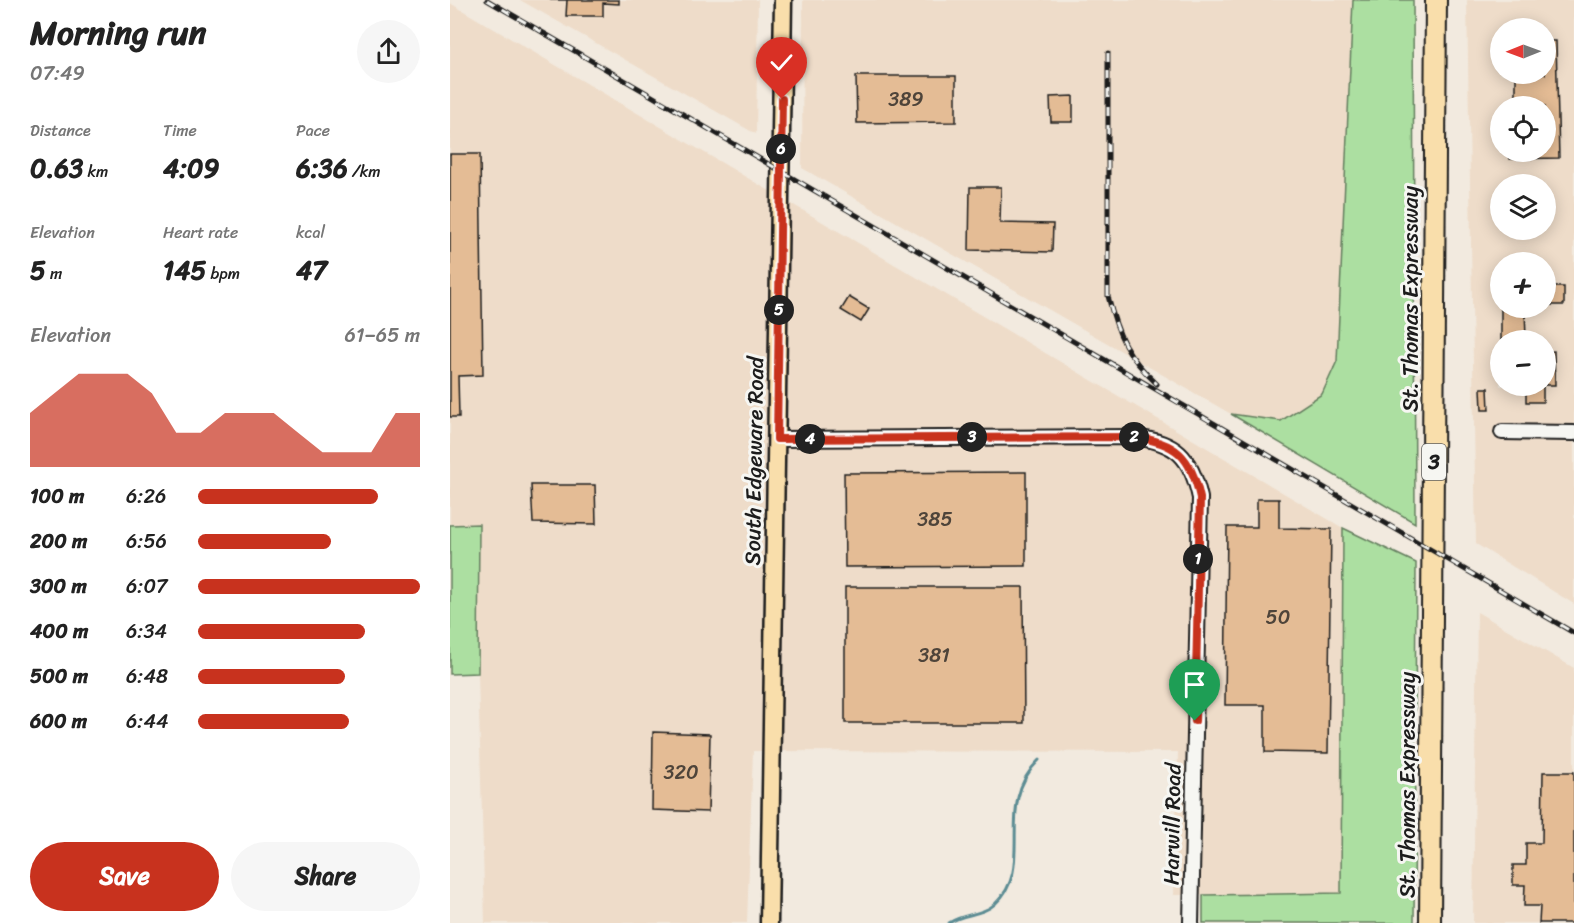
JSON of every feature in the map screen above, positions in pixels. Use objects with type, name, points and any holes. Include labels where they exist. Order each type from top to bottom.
[{"type":"highway","name":"St. Thomas Expressway","points":[[1430,923],[1436,0]]},
{"type":"main road","name":"South Edgeware Road","points":[[769,923],[783,0]]},
{"type":"street","points":[[1502,432],[1574,433]]},
{"type":"street","name":"Harwill Road","points":[[777,439],[1134,437],[1154,439],[1179,452],[1196,478],[1200,498],[1191,923]]},
{"type":"shaded area","points":[[520,0],[758,0],[756,134]]},
{"type":"shaded area","points":[[803,0],[1353,0],[1337,361],[1322,394],[1281,422],[1231,414],[802,168]]},
{"type":"shaded area","points":[[1467,0],[1574,0],[1574,604],[1476,544]]},
{"type":"shaded area","points":[[450,3],[1343,528],[1341,893],[1174,895],[1178,752],[753,751],[747,923],[485,923],[478,674],[479,525],[450,524]]},
{"type":"shaded area","points":[[1477,612],[1574,668],[1574,923],[1473,923]]},
{"type":"green space","points":[[1353,0],[1413,0],[1415,523],[1231,414],[1281,421],[1322,394],[1337,361]]},
{"type":"green space","points":[[479,524],[478,673],[450,674],[450,525]]},
{"type":"green space","points":[[1343,528],[1416,563],[1414,923],[1203,923],[1203,895],[1341,893]]},
{"type":"building","points":[[567,0],[619,0],[619,4],[603,3],[603,16],[566,16]]},
{"type":"building","points":[[1556,41],[1559,158],[1556,158],[1556,96],[1516,96],[1516,84],[1556,84]]},
{"type":"building","points":[[856,76],[956,76],[956,122],[857,123]]},
{"type":"building","points":[[1073,96],[1073,122],[1051,122],[1050,97]]},
{"type":"building","points":[[450,154],[480,154],[483,375],[458,376],[459,417],[450,417]]},
{"type":"building","points":[[970,187],[1001,187],[1000,223],[1053,224],[1052,252],[969,250]]},
{"type":"building","points":[[1556,287],[1564,287],[1564,305],[1556,305]]},
{"type":"building","points":[[849,297],[869,309],[861,322],[841,310]]},
{"type":"building","points":[[1501,318],[1525,318],[1526,330],[1501,330]]},
{"type":"building","points":[[1481,388],[1488,388],[1489,410],[1482,410]]},
{"type":"building","points":[[1526,396],[1543,396],[1543,402],[1526,402]]},
{"type":"building","points":[[1026,472],[1026,566],[845,567],[844,473]]},
{"type":"building","points":[[531,485],[595,485],[596,524],[533,523]]},
{"type":"building","points":[[1257,499],[1279,499],[1279,528],[1331,529],[1328,753],[1265,752],[1265,705],[1225,705],[1227,527],[1257,527]]},
{"type":"building","points":[[845,587],[1023,587],[1024,723],[845,723]]},
{"type":"building","points":[[653,732],[710,734],[708,812],[652,810]]},
{"type":"building","points":[[1543,772],[1574,772],[1574,923],[1539,923],[1540,906],[1524,906],[1525,885],[1513,885],[1513,865],[1526,865],[1526,843],[1542,843]]},
{"type":"waterway","points":[[949,923],[990,908],[1007,889],[1013,872],[1018,797],[1025,778],[1039,760]]},
{"type":"railway","points":[[487,0],[1574,633]]},
{"type":"railway","points":[[1108,53],[1108,296],[1125,345],[1138,364],[1157,384]]},
{"type":"route","points":[[782,99],[777,439],[1134,437],[1154,439],[1168,444],[1179,452],[1188,464],[1196,478],[1200,498],[1195,721]]}]
